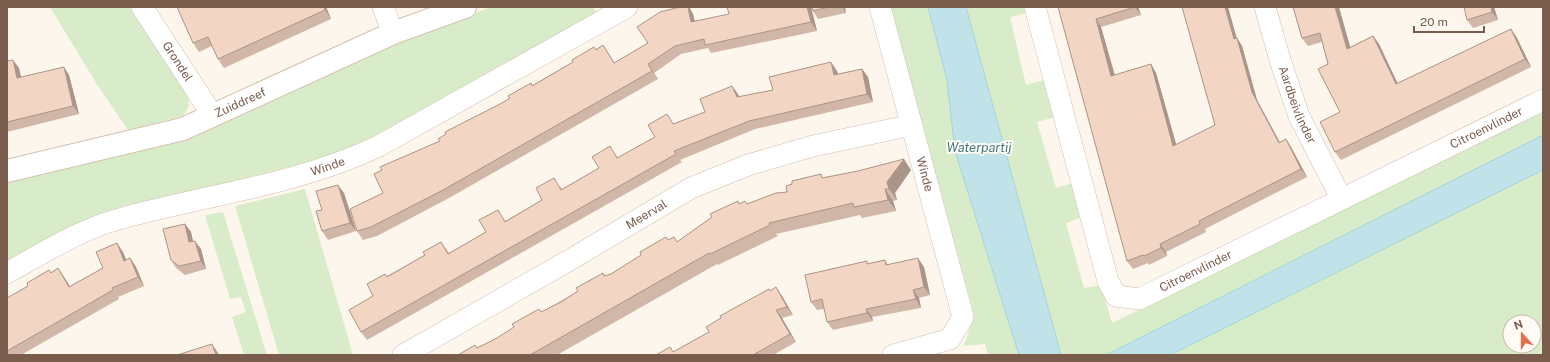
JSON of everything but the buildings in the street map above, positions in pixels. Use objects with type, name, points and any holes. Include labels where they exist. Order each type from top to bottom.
[{"type":"street","name":"Grondel","points":[[142,7],[213,116]]},
{"type":"street","points":[[383,7],[393,33]]},
{"type":"street","name":"Zuiddreef","points":[[7,171],[168,134],[213,116],[393,33],[465,7]]},
{"type":"street","name":"Winde","points":[[880,7],[963,317],[950,339],[893,355]]},
{"type":"street","name":"Citroenvlinder","points":[[1035,7],[1108,281],[1116,296],[1139,299],[1341,198],[1543,100]]},
{"type":"street","name":"Aardbeivlinder","points":[[1265,7],[1280,60],[1299,116],[1341,198]]},
{"type":"street","name":"Winde","points":[[7,273],[85,231],[118,219],[225,195],[323,169],[351,159],[385,142],[625,8]]},
{"type":"street","name":"Meerval","points":[[403,355],[562,265],[691,188],[763,161],[813,146],[912,125]]},
{"type":"green space","points":[[50,7],[129,7],[188,96],[189,106],[183,116],[128,130],[96,83]]},
{"type":"green space","points":[[491,7],[592,7],[597,12],[385,132],[332,156],[133,207],[7,261],[7,182],[173,141],[398,42]]},
{"type":"green space","points":[[890,7],[928,7],[947,80],[955,151],[1019,355],[988,355],[985,344],[964,346],[974,314]]},
{"type":"green space","points":[[966,7],[1024,7],[1026,13],[1010,17],[1026,85],[1044,80],[1055,117],[1037,122],[1056,188],[1073,183],[1082,217],[1066,223],[1084,288],[1101,285],[1112,323],[1543,109],[1543,135],[1106,355],[1061,355]]},
{"type":"green space","points":[[1543,170],[1543,355],[1170,355]]},
{"type":"green space","points":[[305,189],[353,355],[279,355],[235,206]]},
{"type":"green space","points":[[223,212],[267,355],[244,355],[232,317],[246,312],[241,297],[230,299],[205,215]]},
{"type":"water","name":"Waterpartij","points":[[928,7],[966,7],[1061,355],[1019,355],[955,151],[947,80]]},
{"type":"water","points":[[1543,135],[1543,170],[1170,355],[1106,355]]}]
